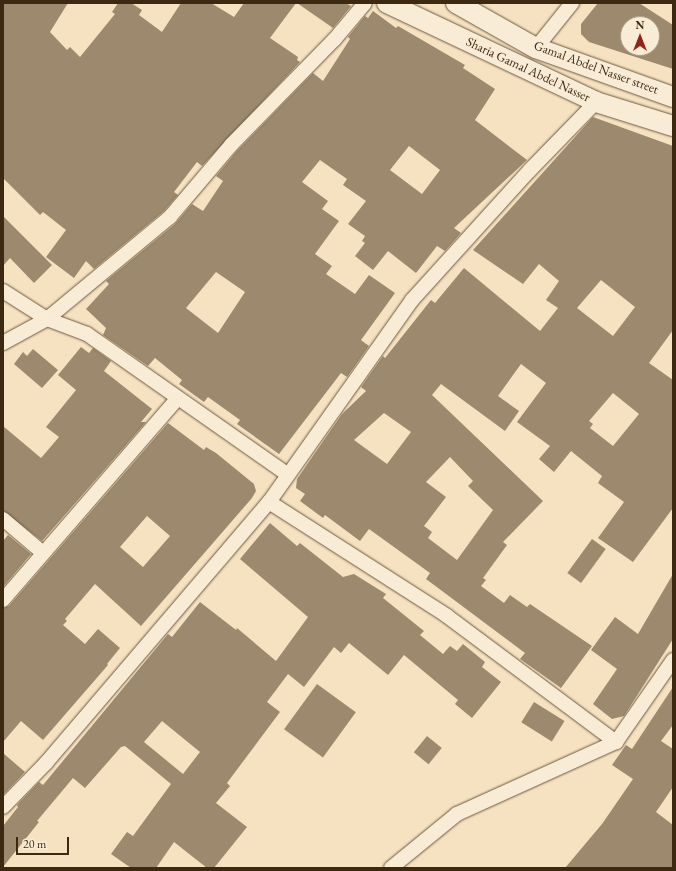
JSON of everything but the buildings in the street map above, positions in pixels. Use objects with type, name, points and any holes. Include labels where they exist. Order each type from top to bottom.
[{"type":"main road","name":"Sharia Gamal Abdel Nasser","points":[[387,3],[596,102],[673,126]]},
{"type":"main road","name":"Gamal Abdel Nasser street","points":[[456,3],[536,48],[673,97]]},
{"type":"street","points":[[3,343],[47,319],[170,217],[231,146],[334,40],[364,3]]},
{"type":"street","points":[[536,48],[572,3]]},
{"type":"street","points":[[3,807],[51,757],[269,502],[287,474],[412,300],[529,171],[596,102]]},
{"type":"street","points":[[3,291],[47,319],[87,334],[287,474]]},
{"type":"street","points":[[3,600],[178,398]]},
{"type":"street","points":[[269,502],[447,616],[616,742]]},
{"type":"street","points":[[3,519],[43,553]]},
{"type":"street","points":[[391,868],[457,814],[616,742],[673,660]]}]
